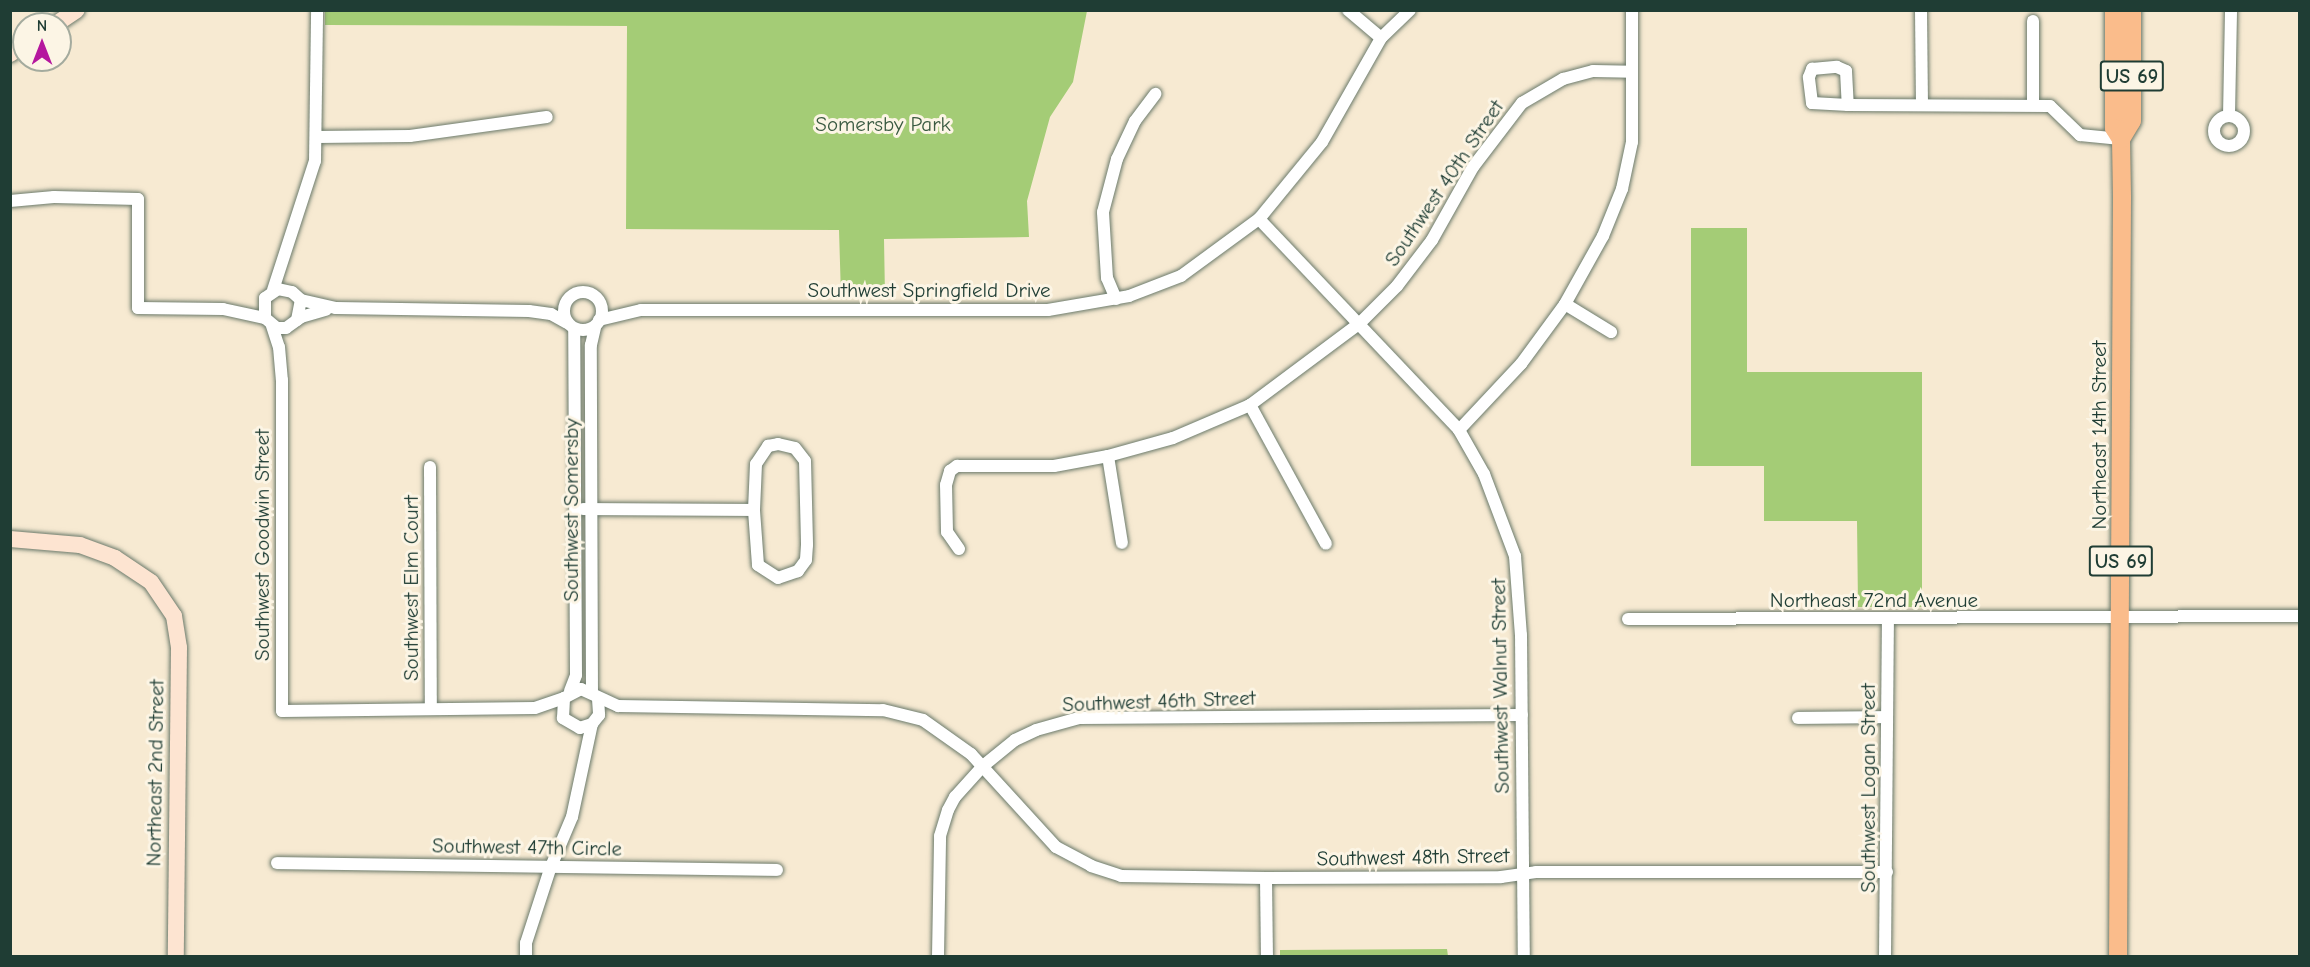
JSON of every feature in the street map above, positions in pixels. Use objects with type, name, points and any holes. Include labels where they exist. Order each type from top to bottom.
[{"type":"main road","name":"US 69","points":[[2114,10],[2114,128],[2121,139],[2132,121],[2132,10]]},
{"type":"main road","name":"Northeast 14th Street","points":[[2118,957],[2121,139]]},
{"type":"street","points":[[269,294],[287,253],[311,177],[317,137],[317,10]]},
{"type":"street","points":[[1348,10],[1381,38]]},
{"type":"street","name":"Southwest Springfield Drive","points":[[600,300],[641,310],[1005,312],[1048,310],[1116,299],[1180,276],[1259,219],[1322,142],[1381,38],[1410,10]]},
{"type":"street","points":[[1459,430],[1521,364],[1565,304],[1603,236],[1622,189],[1632,142],[1632,10]]},
{"type":"street","points":[[1921,10],[1922,105]]},
{"type":"street","points":[[2229,116],[2231,10]]},
{"type":"street","points":[[2033,21],[2033,105]]},
{"type":"street","name":"Southwest 40th Street","points":[[959,549],[947,532],[946,485],[950,471],[957,466],[1054,466],[1108,456],[1173,438],[1250,405],[1360,323],[1397,286],[1432,240],[1473,167],[1522,103],[1563,79],[1593,71],[1632,72]]},
{"type":"street","points":[[1116,299],[1107,278],[1103,212],[1117,159],[1135,121],[1155,94]]},
{"type":"street","points":[[1848,105],[2050,106],[2080,135],[2121,139]]},
{"type":"street","points":[[317,137],[410,136],[547,117]]},
{"type":"street","points":[[10,201],[54,197],[138,199],[138,308],[223,309],[268,322],[294,323],[336,308]]},
{"type":"street","name":"Southwest Walnut Street","points":[[1259,219],[1459,430],[1484,474],[1515,556],[1522,715],[1524,957]]},
{"type":"street","points":[[287,253],[296,296]]},
{"type":"street","points":[[223,309],[269,294],[296,296],[336,308],[515,311],[551,314],[570,326],[597,324],[600,300],[586,291],[573,294],[565,302],[515,311]]},
{"type":"street","name":"Southwest Goodwin Street","points":[[269,294],[268,322],[279,347],[282,380],[282,711],[430,709]]},
{"type":"street","name":"Southwest Goodwin Street","points":[[282,380],[294,323],[296,296]]},
{"type":"street","points":[[565,302],[570,326]]},
{"type":"street","points":[[1565,304],[1611,332]]},
{"type":"street","name":"Southwest Springfield Drive","points":[[597,324],[641,310]]},
{"type":"street","name":"Southwest Somersby","points":[[595,696],[591,509],[591,345],[597,324]]},
{"type":"street","name":"Southwest Somersby","points":[[567,695],[576,675],[576,509],[570,326]]},
{"type":"street","points":[[1250,405],[1326,544]]},
{"type":"street","points":[[778,444],[795,448],[805,461],[807,476],[806,560],[798,571],[778,578],[758,565],[754,510],[756,464],[761,454],[768,446],[778,444]]},
{"type":"street","points":[[1108,456],[1122,543]]},
{"type":"street","name":"Southwest Elm Court","points":[[430,467],[430,709]]},
{"type":"street","points":[[576,509],[754,510]]},
{"type":"street","name":"Northeast 2nd Street","points":[[10,539],[44,540],[80,545],[115,558],[162,594],[174,616],[179,648],[176,957]]},
{"type":"street","name":"Northeast 72nd Avenue","points":[[1628,619],[2121,619],[2300,616]]},
{"type":"street","name":"Southwest Logan Street","points":[[1885,957],[1888,619]]},
{"type":"street","points":[[430,709],[547,706],[582,689],[618,706],[883,710],[923,720],[959,743],[984,766]]},
{"type":"street","points":[[567,695],[568,722],[580,747],[582,770]]},
{"type":"street","points":[[526,957],[526,943],[550,869],[572,817],[594,722],[600,709],[595,696]]},
{"type":"street","points":[[516,708],[568,722],[594,722],[621,711],[647,708]]},
{"type":"street","name":"Southwest 46th Street","points":[[938,957],[943,822],[955,797],[984,766],[1015,740],[1050,724],[1079,718],[1522,715]]},
{"type":"street","points":[[1798,718],[1887,717]]},
{"type":"street","name":"Southwest 48th Street","points":[[984,766],[1042,835],[1091,866],[1138,878],[1887,872]]},
{"type":"street","name":"Southwest 47th Circle","points":[[276,863],[511,864],[550,869],[777,870]]},
{"type":"street","points":[[1266,878],[1267,957]]},
{"type":"green space","name":"Somersby Park","points":[[325,10],[1087,11],[1073,82],[1050,117],[1027,201],[1029,237],[884,239],[885,296],[841,296],[839,230],[626,229],[627,26],[325,25]]},
{"type":"green space","points":[[1691,228],[1747,228],[1747,372],[1922,372],[1922,607],[1858,607],[1857,521],[1764,521],[1764,466],[1691,466]]},
{"type":"green space","points":[[1447,949],[1448,956],[1280,956],[1280,950]]}]
